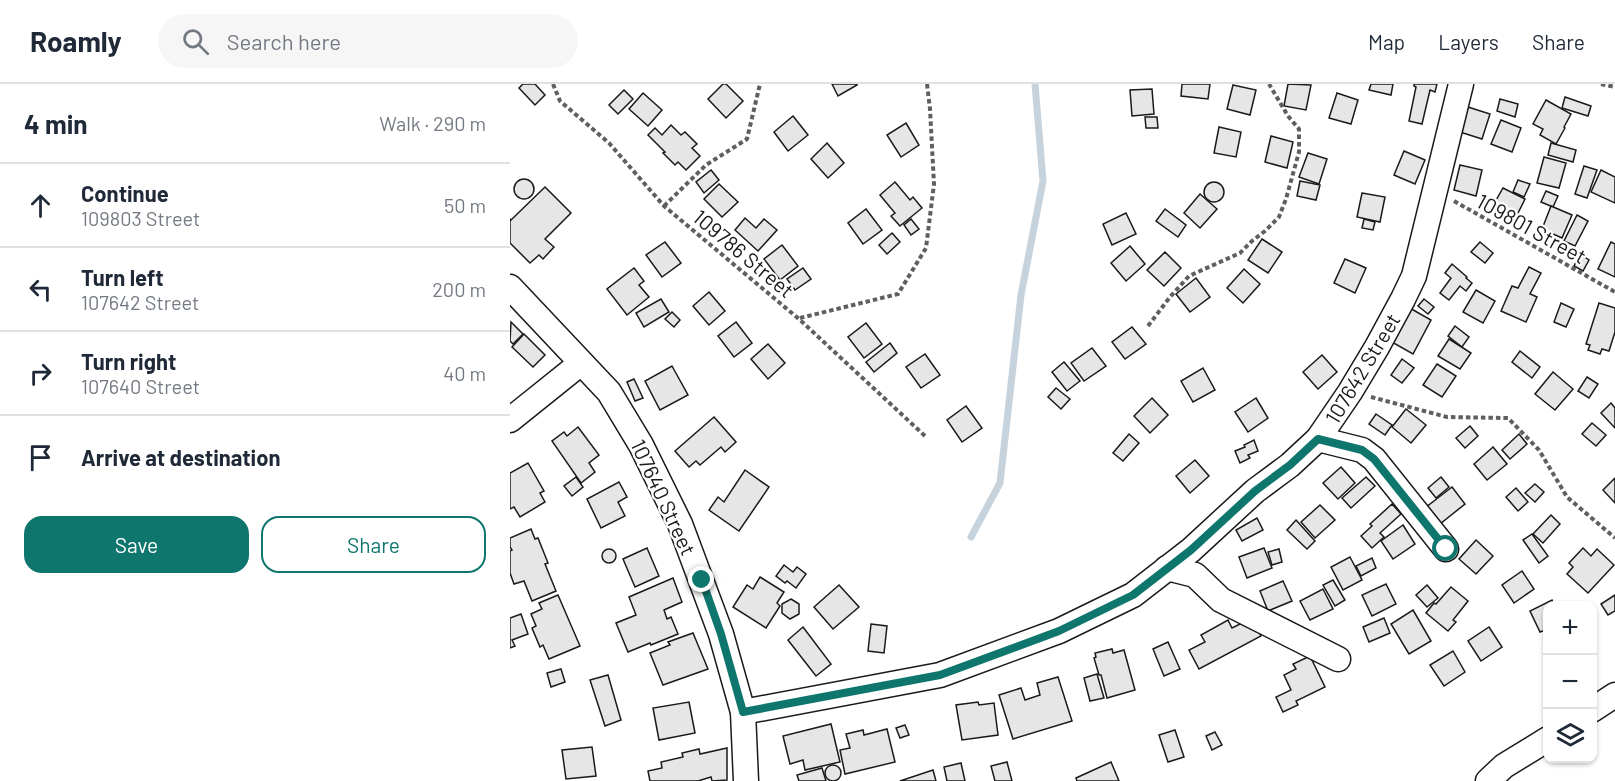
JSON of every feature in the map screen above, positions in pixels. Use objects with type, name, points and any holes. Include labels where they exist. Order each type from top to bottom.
[{"type":"street","name":"107642 Street","points":[[743,712],[940,675],[1059,631],[1133,595],[1191,550],[1255,491],[1290,465],[1318,439],[1350,392],[1414,276],[1461,84]]},
{"type":"street","name":"107640 Street","points":[[510,287],[609,392],[641,444],[680,524],[721,634],[743,712],[746,781]]},
{"type":"street","points":[[510,420],[581,363]]},
{"type":"street","points":[[1318,439],[1362,450],[1374,459],[1446,549]]},
{"type":"street","points":[[1167,568],[1195,575],[1221,600],[1338,659]]},
{"type":"street","points":[[1594,709],[1615,695]]},
{"type":"street","points":[[1488,781],[1504,766],[1543,742]]},
{"type":"path","name":"109786 Street","points":[[553,84],[560,101],[609,143],[664,206],[799,319],[925,436]]},
{"type":"path","points":[[664,206],[706,165],[747,139],[760,84]]},
{"type":"path","points":[[799,319],[898,294],[926,248],[934,184],[927,84]]},
{"type":"path","points":[[1148,326],[1189,276],[1240,253],[1279,217],[1299,152],[1299,129],[1288,116],[1269,84]]},
{"type":"path","points":[[1601,84],[1615,87]]},
{"type":"path","name":"109801 Street","points":[[1435,190],[1615,292]]},
{"type":"path","points":[[1350,392],[1447,417],[1508,418],[1539,450],[1567,497],[1615,538]]},
{"type":"building","points":[[523,84],[535,84],[545,95],[535,105],[519,88]]},
{"type":"building","points":[[723,84],[726,84],[743,101],[726,118],[708,99]]},
{"type":"building","points":[[832,84],[857,84],[857,85],[838,96]]},
{"type":"building","points":[[1182,84],[1210,84],[1208,99],[1181,96]]},
{"type":"building","points":[[1288,84],[1311,85],[1306,110],[1284,106]]},
{"type":"building","points":[[1371,84],[1393,84],[1391,95],[1369,90]]},
{"type":"building","points":[[1414,84],[1437,84],[1435,92],[1430,90],[1422,124],[1409,121],[1416,87]]},
{"type":"building","points":[[1233,85],[1256,90],[1250,115],[1227,109]]},
{"type":"building","points":[[1152,89],[1154,114],[1132,116],[1130,90]]},
{"type":"building","points":[[624,90],[633,99],[618,114],[609,105]]},
{"type":"building","points":[[643,93],[662,110],[648,126],[629,109]]},
{"type":"building","points":[[1337,93],[1358,100],[1351,124],[1329,118]]},
{"type":"building","points":[[1565,97],[1591,106],[1588,116],[1562,108]]},
{"type":"building","points":[[1500,99],[1518,104],[1515,117],[1497,111]]},
{"type":"building","points":[[1546,100],[1571,114],[1556,144],[1540,135],[1543,129],[1533,124]]},
{"type":"building","points":[[1468,107],[1490,114],[1482,139],[1460,132]]},
{"type":"building","points":[[793,116],[808,135],[788,151],[774,132]]},
{"type":"building","points":[[1145,117],[1157,117],[1158,128],[1146,128]]},
{"type":"building","points":[[1501,120],[1521,128],[1512,152],[1491,144]]},
{"type":"building","points":[[906,123],[919,145],[901,157],[887,135]]},
{"type":"building","points":[[671,125],[681,135],[685,132],[697,144],[692,148],[700,156],[686,170],[678,162],[675,165],[648,135],[655,128],[662,135]]},
{"type":"building","points":[[1219,127],[1241,132],[1236,157],[1214,153]]},
{"type":"building","points":[[1271,136],[1293,142],[1287,168],[1265,162]]},
{"type":"building","points":[[827,143],[844,163],[828,178],[811,159]]},
{"type":"building","points":[[1551,143],[1576,150],[1573,162],[1548,155]]},
{"type":"building","points":[[1404,151],[1425,160],[1415,184],[1394,175]]},
{"type":"building","points":[[1308,153],[1327,159],[1319,184],[1299,177]]},
{"type":"building","points":[[1544,157],[1566,163],[1559,188],[1537,183]]},
{"type":"building","points":[[1460,165],[1482,170],[1476,196],[1454,190]]},
{"type":"building","points":[[1584,166],[1597,170],[1587,198],[1575,194]]},
{"type":"building","points":[[711,170],[719,180],[704,193],[696,182]]},
{"type":"building","points":[[1601,170],[1615,177],[1615,203],[1591,192]]},
{"type":"building","points":[[524,179],[531,182],[534,189],[531,196],[524,199],[517,196],[514,189],[517,182]]},
{"type":"building","points":[[1518,180],[1530,184],[1524,197],[1513,192]]},
{"type":"building","points":[[1300,181],[1320,185],[1316,200],[1297,196]]},
{"type":"building","points":[[895,182],[910,200],[913,197],[922,208],[900,226],[891,216],[895,213],[880,195]]},
{"type":"building","points":[[1214,182],[1221,185],[1224,192],[1221,199],[1214,202],[1207,199],[1204,192],[1207,185]]},
{"type":"building","points":[[719,184],[738,202],[722,217],[704,199]]},
{"type":"building","points":[[545,187],[571,213],[545,239],[554,247],[543,259],[539,255],[530,263],[510,243],[510,219]]},
{"type":"building","points":[[1503,188],[1525,199],[1514,221],[1491,209]]},
{"type":"building","points":[[1546,191],[1558,196],[1553,207],[1541,202]]},
{"type":"building","points":[[1362,193],[1385,197],[1380,222],[1357,217]]},
{"type":"building","points":[[1200,194],[1217,209],[1200,228],[1184,213]]},
{"type":"building","points":[[1551,206],[1572,215],[1562,238],[1542,229]]},
{"type":"building","points":[[866,209],[882,230],[863,244],[848,223]]},
{"type":"building","points":[[1165,209],[1186,225],[1178,237],[1156,221]]},
{"type":"building","points":[[1126,213],[1136,234],[1112,245],[1103,224]]},
{"type":"building","points":[[1577,215],[1588,221],[1575,246],[1564,241]]},
{"type":"building","points":[[745,218],[756,228],[764,219],[777,230],[758,251],[735,230]]},
{"type":"building","points":[[911,219],[919,229],[911,235],[904,225]]},
{"type":"building","points":[[1364,219],[1375,222],[1373,230],[1362,228]]},
{"type":"building","points":[[892,233],[900,242],[887,254],[879,245]]},
{"type":"building","points":[[1262,239],[1282,252],[1268,273],[1248,260]]},
{"type":"building","points":[[665,242],[681,263],[662,277],[646,255]]},
{"type":"building","points":[[1480,242],[1493,253],[1485,263],[1471,252]]},
{"type":"building","points":[[1611,242],[1615,244],[1615,277],[1598,269]]},
{"type":"building","points":[[782,245],[798,266],[780,280],[764,259]]},
{"type":"building","points":[[1130,246],[1145,264],[1126,281],[1111,263]]},
{"type":"building","points":[[1165,252],[1181,268],[1164,286],[1147,270]]},
{"type":"building","points":[[1580,254],[1589,260],[1583,271],[1574,266]]},
{"type":"building","points":[[1345,259],[1366,268],[1355,293],[1334,283]]},
{"type":"building","points":[[1452,264],[1472,283],[1466,291],[1460,286],[1449,300],[1440,293],[1451,278],[1445,273]]},
{"type":"building","points":[[1529,267],[1541,273],[1530,294],[1537,297],[1526,322],[1501,311],[1512,286],[1518,288]]},
{"type":"building","points":[[634,268],[644,281],[639,285],[649,297],[627,315],[607,289]]},
{"type":"building","points":[[803,268],[811,279],[795,290],[787,279]]},
{"type":"building","points":[[1244,269],[1260,284],[1243,303],[1227,288]]},
{"type":"building","points":[[1196,278],[1210,297],[1190,312],[1176,294]]},
{"type":"building","points":[[1476,290],[1495,301],[1483,323],[1463,312]]},
{"type":"building","points":[[709,292],[725,311],[709,325],[693,306]]},
{"type":"building","points":[[661,299],[669,312],[644,327],[636,313]]},
{"type":"building","points":[[1424,299],[1434,307],[1428,314],[1418,306]]},
{"type":"building","points":[[1561,303],[1574,309],[1566,327],[1554,322]]},
{"type":"building","points":[[1599,303],[1615,308],[1615,332],[1609,351],[1602,349],[1600,354],[1588,350],[1590,345],[1586,344]]},
{"type":"building","points":[[1408,307],[1431,320],[1413,354],[1390,341]]},
{"type":"building","points":[[672,312],[680,320],[674,327],[665,319]]},
{"type":"building","points":[[511,322],[523,334],[513,344],[510,341]]},
{"type":"building","points":[[736,322],[752,343],[734,357],[718,336]]},
{"type":"building","points":[[866,323],[882,344],[864,358],[848,337]]},
{"type":"building","points":[[1455,326],[1469,337],[1462,347],[1448,336]]},
{"type":"building","points":[[1132,327],[1146,344],[1125,359],[1112,342]]},
{"type":"building","points":[[524,334],[545,355],[533,367],[512,347]]},
{"type":"building","points":[[1449,339],[1471,353],[1460,369],[1438,356]]},
{"type":"building","points":[[890,343],[897,353],[874,372],[866,362]]},
{"type":"building","points":[[768,344],[785,363],[768,379],[751,359]]},
{"type":"building","points":[[1092,348],[1106,366],[1084,381],[1071,363]]},
{"type":"building","points":[[1520,351],[1540,367],[1532,378],[1512,362]]},
{"type":"building","points":[[925,354],[940,375],[921,388],[906,367]]},
{"type":"building","points":[[1322,355],[1337,372],[1318,389],[1303,372]]},
{"type":"building","points":[[1402,359],[1414,368],[1402,383],[1391,375]]},
{"type":"building","points":[[1064,362],[1080,381],[1067,391],[1052,372]]},
{"type":"building","points":[[1437,364],[1456,376],[1442,397],[1423,385]]},
{"type":"building","points":[[672,366],[688,395],[660,410],[645,381]]},
{"type":"building","points":[[1203,368],[1215,390],[1193,402],[1181,381]]},
{"type":"building","points":[[1553,372],[1573,389],[1555,410],[1535,394]]},
{"type":"building","points":[[1587,377],[1598,384],[1589,398],[1578,391]]},
{"type":"building","points":[[634,379],[643,398],[635,401],[627,382]]},
{"type":"building","points":[[1056,388],[1070,399],[1061,409],[1048,397]]},
{"type":"building","points":[[1152,398],[1168,415],[1150,433],[1134,416]]},
{"type":"building","points":[[1256,398],[1268,418],[1248,432],[1235,412]]},
{"type":"building","points":[[1611,403],[1615,408],[1615,428],[1601,413]]},
{"type":"building","points":[[966,406],[982,428],[962,442],[947,420]]},
{"type":"building","points":[[1406,409],[1426,425],[1411,443],[1392,427]]},
{"type":"building","points":[[1376,414],[1392,425],[1385,435],[1369,424]]},
{"type":"building","points":[[714,417],[736,442],[725,452],[721,447],[700,465],[696,461],[689,467],[675,451]]},
{"type":"building","points":[[1592,423],[1606,435],[1596,446],[1582,434]]},
{"type":"building","points":[[1470,426],[1478,436],[1465,448],[1456,438]]},
{"type":"building","points":[[578,427],[599,455],[589,463],[595,472],[581,483],[552,441],[564,432],[567,436]]},
{"type":"building","points":[[1129,434],[1139,443],[1123,461],[1113,453]]},
{"type":"building","points":[[1519,434],[1527,444],[1510,459],[1502,450]]},
{"type":"building","points":[[1254,440],[1258,451],[1248,455],[1250,458],[1240,463],[1235,451]]},
{"type":"building","points":[[1493,447],[1507,464],[1487,480],[1474,464]]},
{"type":"building","points":[[1195,460],[1209,476],[1190,493],[1176,476]]},
{"type":"building","points":[[528,463],[544,491],[540,493],[545,502],[520,517],[514,507],[510,509],[510,473]]},
{"type":"building","points":[[1341,467],[1355,483],[1338,499],[1323,483]]},
{"type":"building","points":[[745,470],[769,487],[739,531],[709,510],[718,497],[724,502]]},
{"type":"building","points":[[576,477],[583,487],[572,496],[564,486]]},
{"type":"building","points":[[1366,477],[1375,486],[1351,508],[1342,498]]},
{"type":"building","points":[[1441,477],[1449,487],[1436,498],[1428,488]]},
{"type":"building","points":[[1615,478],[1615,503],[1603,490]]},
{"type":"building","points":[[619,482],[627,497],[618,502],[625,516],[601,528],[587,499]]},
{"type":"building","points":[[1535,484],[1544,492],[1535,502],[1525,493]]},
{"type":"building","points":[[1452,487],[1465,504],[1435,528],[1421,511]]},
{"type":"building","points":[[1516,488],[1528,502],[1518,511],[1506,497]]},
{"type":"building","points":[[1392,504],[1401,514],[1380,533],[1384,537],[1372,548],[1361,536],[1372,526],[1370,524]]},
{"type":"building","points":[[1320,505],[1335,520],[1315,538],[1301,522]]},
{"type":"building","points":[[1551,515],[1560,524],[1543,543],[1533,534]]},
{"type":"building","points":[[1257,518],[1263,530],[1242,541],[1236,530]]},
{"type":"building","points":[[1296,520],[1315,541],[1307,549],[1287,530]]},
{"type":"building","points":[[1403,525],[1415,544],[1393,559],[1381,541]]},
{"type":"building","points":[[531,529],[535,539],[538,538],[556,591],[532,601],[524,581],[514,584],[510,573],[510,551],[512,550],[510,538]]},
{"type":"building","points":[[1532,534],[1548,556],[1539,563],[1523,540]]},
{"type":"building","points":[[1476,540],[1493,556],[1476,574],[1459,559]]},
{"type":"building","points":[[647,548],[659,576],[635,587],[623,559]]},
{"type":"building","points":[[1264,548],[1272,568],[1247,578],[1239,557]]},
{"type":"building","points":[[1583,548],[1591,556],[1597,549],[1614,565],[1588,593],[1567,574],[1573,567],[1569,563]]},
{"type":"building","points":[[609,549],[614,551],[616,556],[614,561],[609,563],[604,561],[602,556],[604,551]]},
{"type":"building","points":[[1279,549],[1282,562],[1272,565],[1268,552]]},
{"type":"building","points":[[1350,557],[1362,580],[1343,590],[1331,567]]},
{"type":"building","points":[[1372,558],[1376,568],[1361,576],[1356,566]]},
{"type":"building","points":[[784,565],[793,572],[797,567],[806,574],[796,588],[776,576]]},
{"type":"building","points":[[1522,571],[1534,589],[1514,603],[1502,585]]},
{"type":"building","points":[[760,577],[784,592],[777,603],[780,606],[766,628],[733,607],[747,585],[753,589]]},
{"type":"building","points":[[673,578],[682,602],[664,610],[667,619],[671,617],[678,634],[628,652],[616,623],[636,615],[629,597]]},
{"type":"building","points":[[1333,580],[1345,600],[1335,606],[1323,585]]},
{"type":"building","points":[[1283,581],[1292,601],[1268,611],[1260,591]]},
{"type":"building","points":[[1386,584],[1396,604],[1372,616],[1362,595]]},
{"type":"building","points":[[839,585],[859,607],[833,629],[814,607]]},
{"type":"building","points":[[1427,585],[1438,598],[1427,607],[1416,595]]},
{"type":"building","points":[[1451,587],[1468,601],[1453,620],[1456,622],[1448,631],[1426,613]]},
{"type":"building","points":[[1323,589],[1333,609],[1310,620],[1300,601]]},
{"type":"building","points":[[558,595],[580,646],[549,659],[543,645],[540,647],[532,628],[536,626],[531,614],[542,609],[539,603]]},
{"type":"building","points":[[1615,595],[1615,611],[1608,615],[1601,604]]},
{"type":"building","points":[[791,599],[799,604],[799,614],[790,619],[782,613],[782,604]]},
{"type":"building","points":[[1543,604],[1543,631],[1540,632],[1530,611]]},
{"type":"building","points":[[1413,610],[1431,641],[1409,654],[1391,624]]},
{"type":"building","points":[[521,614],[528,634],[512,640],[515,646],[510,648],[510,618]]},
{"type":"building","points":[[1252,618],[1261,636],[1199,669],[1189,650],[1205,642],[1201,635],[1228,620],[1232,628]]},
{"type":"building","points":[[1384,618],[1390,633],[1369,642],[1363,627]]},
{"type":"building","points":[[871,624],[887,626],[884,653],[868,651]]},
{"type":"building","points":[[803,627],[831,664],[816,676],[788,640]]},
{"type":"building","points":[[1489,627],[1502,647],[1481,661],[1468,641]]},
{"type":"building","points":[[693,633],[708,669],[663,685],[650,653],[670,645],[668,642]]},
{"type":"building","points":[[1168,642],[1180,669],[1164,676],[1153,649]]},
{"type":"building","points":[[1112,649],[1113,653],[1124,650],[1135,690],[1107,698],[1094,658],[1095,653]]},
{"type":"building","points":[[1453,651],[1465,672],[1444,686],[1430,665]]},
{"type":"building","points":[[1310,656],[1325,687],[1296,701],[1298,705],[1283,712],[1276,697],[1291,690],[1284,675],[1296,669],[1293,664]]},
{"type":"building","points":[[561,669],[565,682],[551,687],[547,673]]},
{"type":"building","points":[[1097,674],[1104,698],[1090,701],[1084,678]]},
{"type":"building","points":[[608,675],[621,720],[605,726],[590,680]]},
{"type":"building","points":[[1058,677],[1072,721],[1013,739],[999,695],[1021,688],[1025,700],[1040,695],[1037,683]]},
{"type":"building","points":[[689,702],[695,733],[659,740],[653,708]]},
{"type":"building","points":[[978,702],[979,705],[994,703],[998,735],[962,740],[956,705]]},
{"type":"building","points":[[831,724],[840,762],[805,770],[803,760],[790,764],[783,736]]},
{"type":"building","points":[[905,725],[909,735],[900,738],[896,728]]},
{"type":"building","points":[[887,729],[895,762],[845,774],[840,750],[850,748],[846,734],[863,730],[864,735]]},
{"type":"building","points":[[1175,730],[1184,757],[1168,762],[1159,735]]},
{"type":"building","points":[[1215,732],[1222,745],[1212,750],[1206,736]]},
{"type":"building","points":[[592,747],[596,776],[566,779],[562,750]]},
{"type":"building","points":[[727,748],[727,780],[712,781],[711,777],[698,781],[650,781],[648,771],[662,768],[661,762],[683,757],[682,753],[699,749],[700,754]]},
{"type":"building","points":[[1007,762],[1012,781],[995,781],[991,766]]},
{"type":"building","points":[[1111,762],[1119,781],[1077,781],[1076,778]]},
{"type":"building","points":[[961,763],[965,781],[947,781],[944,767]]},
{"type":"building","points":[[830,765],[836,765],[841,773],[839,779],[830,781],[825,776],[825,770]]},
{"type":"building","points":[[822,768],[826,781],[799,781],[797,775]]},
{"type":"building","points":[[933,770],[936,781],[900,781]]},
{"type":"waterway","points":[[971,537],[1000,483],[1021,295],[1043,181],[1035,84]]},
{"type":"route","points":[[702,580],[721,634],[743,712],[940,675],[1059,631],[1133,595],[1191,550],[1255,491],[1290,465],[1318,439],[1362,450],[1374,459],[1446,549]]}]
